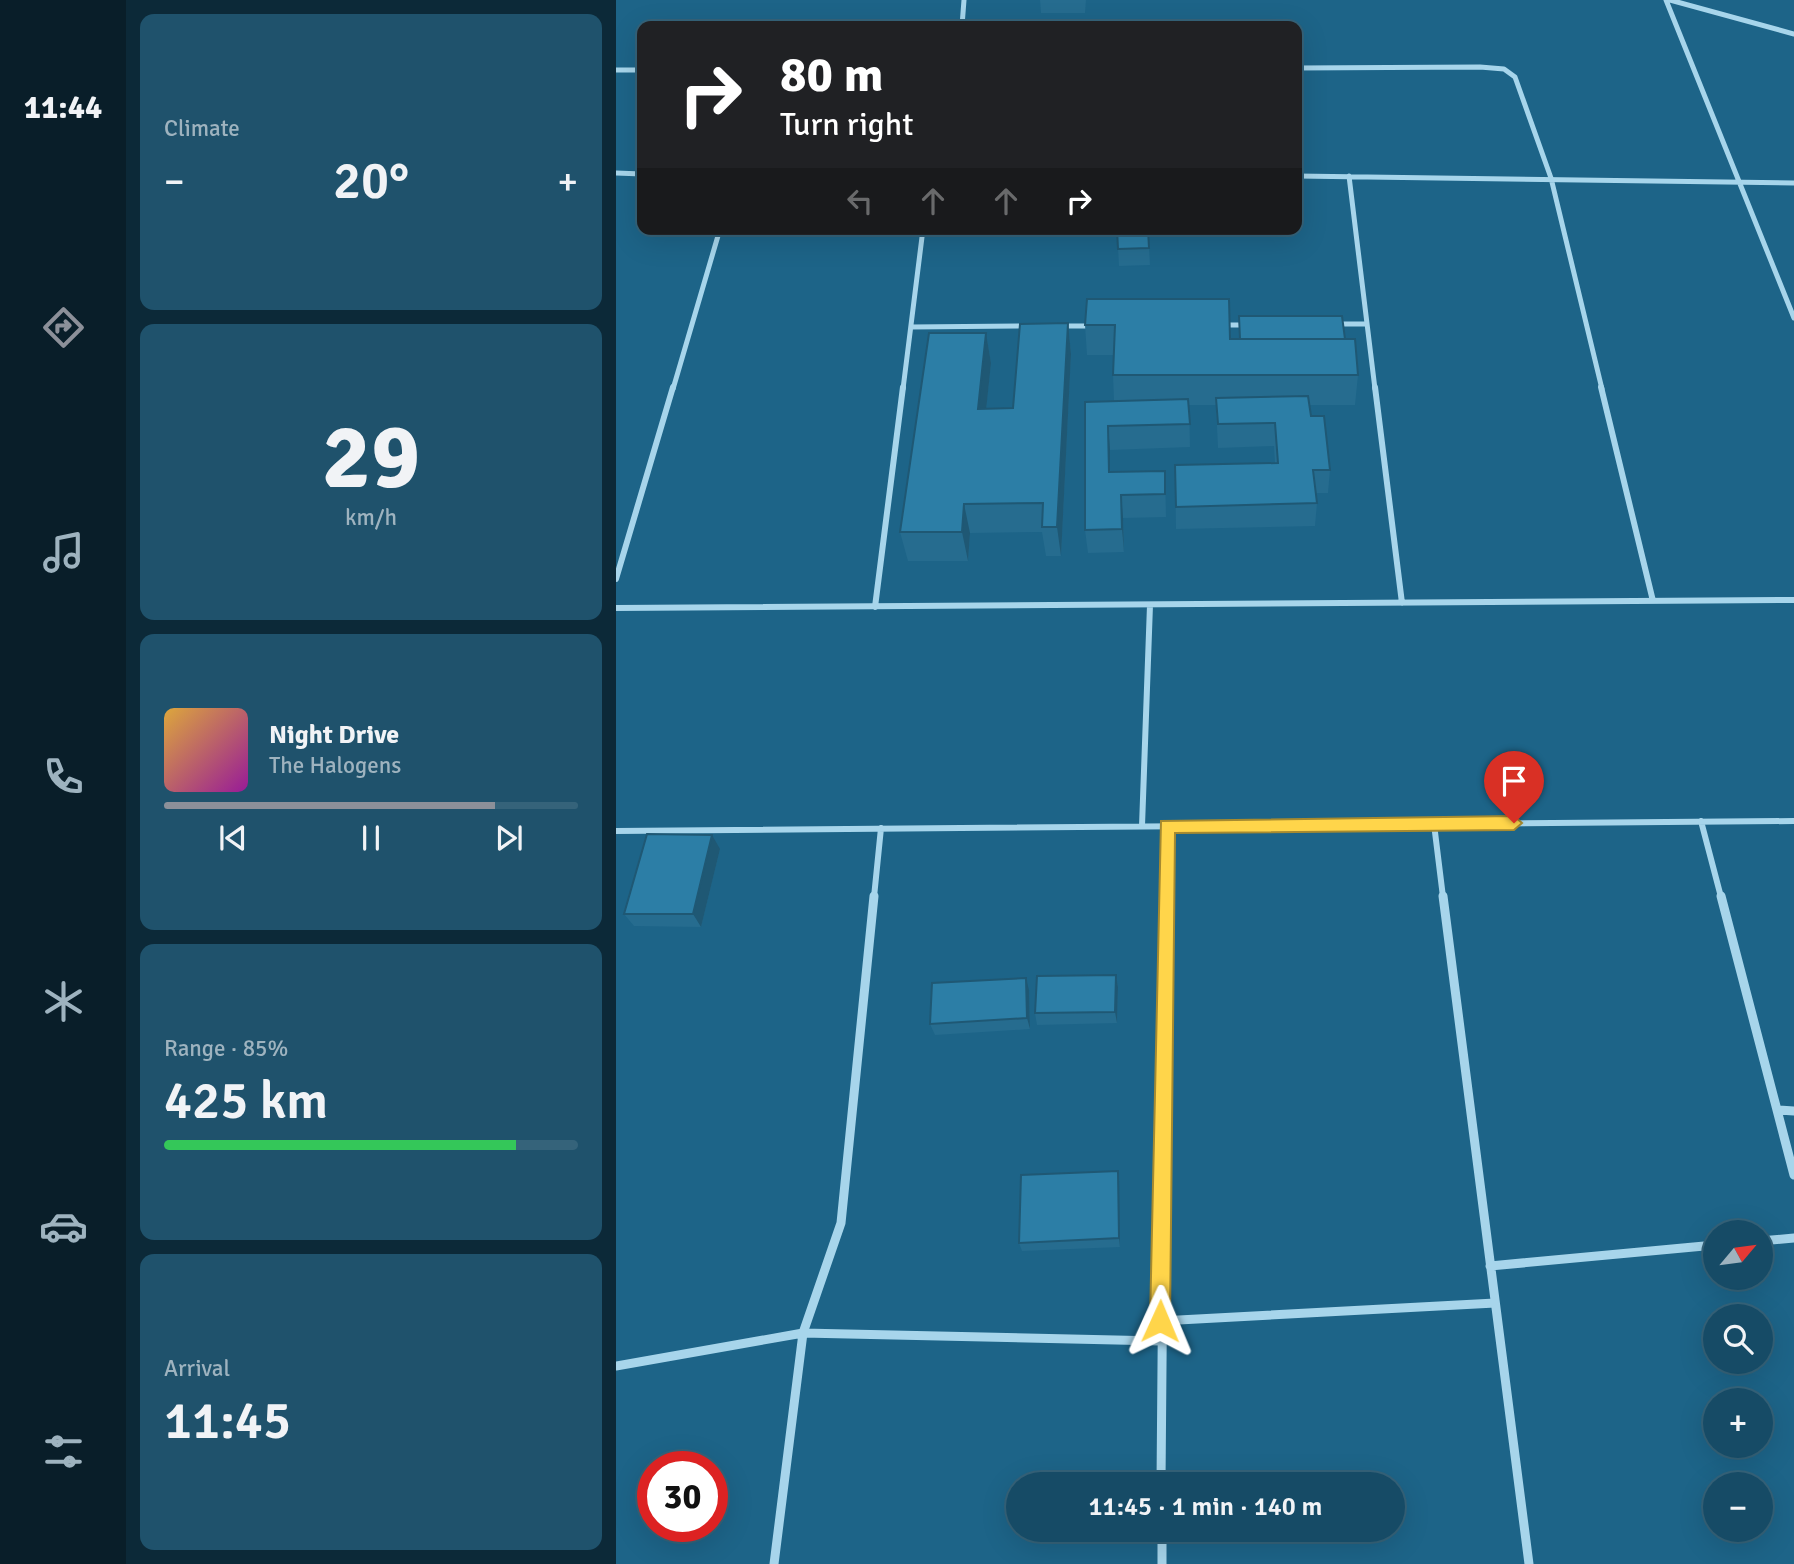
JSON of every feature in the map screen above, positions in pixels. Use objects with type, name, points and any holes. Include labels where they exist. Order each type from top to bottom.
[{"type":"street","points":[[962,21],[964,0]]},
{"type":"street","points":[[1668,0],[1794,34]]},
{"type":"street","points":[[1668,0],[1794,318]]},
{"type":"street","points":[[1302,68],[1504,69],[1515,77],[1551,178],[1653,601]]},
{"type":"street","points":[[616,70],[637,70]]},
{"type":"street","points":[[616,173],[637,174]]},
{"type":"street","points":[[1302,176],[1740,180],[1794,183]]},
{"type":"street","points":[[1349,176],[1402,603]]},
{"type":"street","points":[[616,579],[718,235]]},
{"type":"street","points":[[875,607],[922,235]]},
{"type":"street","points":[[1326,324],[1367,324]]},
{"type":"street","points":[[1215,325],[1257,325]]},
{"type":"street","points":[[911,327],[1035,326]]},
{"type":"street","points":[[1049,326],[1104,326]]},
{"type":"street","points":[[616,608],[1794,600]]},
{"type":"street","points":[[1142,826],[1150,605]]},
{"type":"street","points":[[1701,821],[1794,1175]]},
{"type":"street","points":[[616,831],[1794,821]]},
{"type":"street","points":[[1434,824],[1529,1564]]},
{"type":"street","points":[[1161,1472],[1160,1321],[1167,826]]},
{"type":"street","points":[[774,1564],[803,1333],[841,1223],[881,828]]},
{"type":"street","points":[[1779,1110],[1794,1111]]},
{"type":"street","points":[[1773,1240],[1794,1238]]},
{"type":"street","points":[[1490,1266],[1703,1246]]},
{"type":"street","points":[[1160,1321],[1495,1303]]},
{"type":"street","points":[[616,1366],[803,1333],[1160,1342]]},
{"type":"street","points":[[1162,1542],[1162,1564]]},
{"type":"building","points":[[1117,235],[1148,235],[1149,248],[1118,249]]},
{"type":"building","points":[[1087,299],[1229,299],[1230,339],[1355,339],[1358,375],[1113,375],[1115,325],[1085,325]]},
{"type":"building","points":[[1239,316],[1342,316],[1345,339],[1240,339]]},
{"type":"building","points":[[1068,323],[1057,527],[1042,527],[1043,503],[964,504],[962,532],[900,532],[929,333],[986,333],[978,409],[1013,408],[1020,324]]},
{"type":"building","points":[[1308,396],[1311,416],[1324,416],[1330,470],[1313,470],[1317,503],[1176,507],[1175,465],[1278,463],[1275,423],[1218,424],[1216,398]]},
{"type":"building","points":[[1188,399],[1190,424],[1108,426],[1109,472],[1165,471],[1165,494],[1121,495],[1122,529],[1085,530],[1085,402]]},
{"type":"building","points":[[647,834],[712,835],[693,914],[624,914]]},
{"type":"building","points":[[1116,975],[1115,1012],[1035,1013],[1037,976]]},
{"type":"building","points":[[1026,978],[1027,1018],[930,1024],[932,983]]},
{"type":"building","points":[[1118,1171],[1119,1238],[1019,1243],[1021,1175]]},
{"type":"route","points":[[1160,1321],[1167,826],[1514,823]]}]
